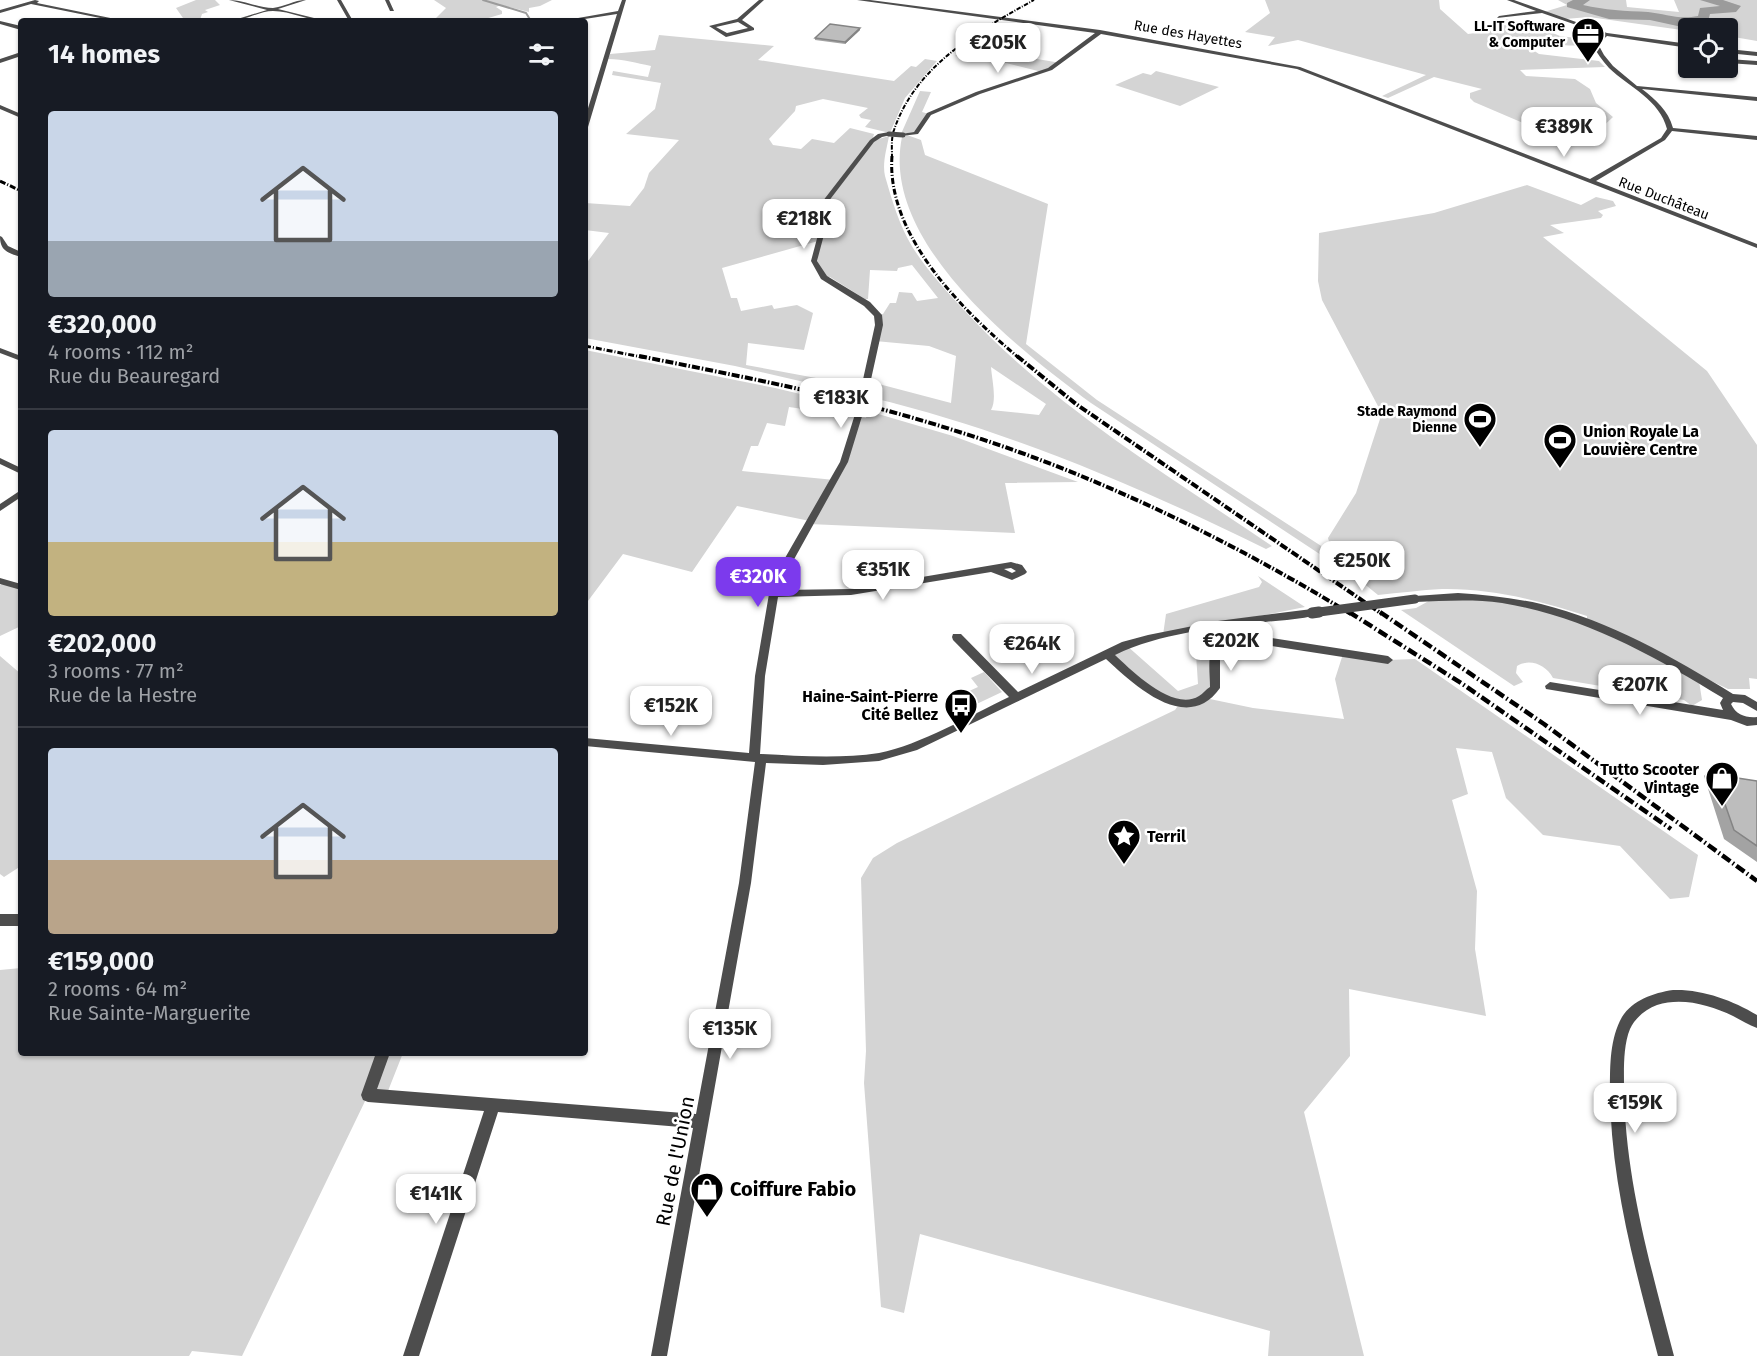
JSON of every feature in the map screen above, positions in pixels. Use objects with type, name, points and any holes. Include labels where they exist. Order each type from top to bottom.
[{"type":"street","points":[[0,12],[40,0]]},
{"type":"street","points":[[231,0],[311,18]]},
{"type":"street","points":[[242,18],[304,0]]},
{"type":"street","points":[[339,0],[349,18]]},
{"type":"street","points":[[387,0],[392,10]]},
{"type":"street","points":[[588,117],[624,0]]},
{"type":"street","points":[[739,20],[752,29],[726,35],[712,26],[739,20],[762,0]]},
{"type":"street","name":"Rue des Hayettes","points":[[859,0],[1100,32],[1276,62],[1363,92]]},
{"type":"street","points":[[921,9],[931,0]]},
{"type":"street","points":[[1509,0],[1606,34],[1678,45]]},
{"type":"street","points":[[32,3],[108,18]]},
{"type":"street","points":[[582,18],[620,12]]},
{"type":"street","points":[[1499,17],[1544,12]]},
{"type":"street","points":[[0,22],[18,27]]},
{"type":"street","name":"Rue de l'Union","points":[[659,1356],[745,883],[758,758],[760,676],[774,594],[782,572],[848,453],[879,325],[878,315],[867,304],[824,277],[817,269],[815,257],[822,231],[822,206],[872,141],[880,135],[916,133],[924,119],[933,112],[978,93],[1055,66],[1100,32]]},
{"type":"street","points":[[1590,182],[1663,139],[1670,129],[1668,118],[1655,104],[1608,66],[1597,50],[1595,44],[1606,34]]},
{"type":"street","points":[[1738,52],[1757,54]]},
{"type":"street","points":[[0,61],[18,55]]},
{"type":"street","points":[[1738,62],[1757,63]]},
{"type":"street","points":[[1634,87],[1757,99]]},
{"type":"street","points":[[1655,104],[1654,99],[1667,90]]},
{"type":"street","name":"Rue Duchâteau","points":[[1363,92],[1757,246]]},
{"type":"street","points":[[0,107],[18,115]]},
{"type":"street","points":[[1670,129],[1757,138]]},
{"type":"street","points":[[0,230],[3,232],[0,239],[5,248],[18,254]]},
{"type":"street","points":[[0,350],[18,358]]},
{"type":"street","points":[[0,461],[18,470]]},
{"type":"street","points":[[0,508],[18,495]]},
{"type":"street","points":[[774,594],[851,592],[994,569]]},
{"type":"street","points":[[0,581],[18,586]]},
{"type":"street","points":[[588,742],[823,762],[879,757],[918,746],[1107,655],[1156,636],[1436,597],[1486,598],[1559,612],[1654,651],[1731,698],[1745,699],[1757,707]]},
{"type":"street","points":[[957,637],[1017,698]]},
{"type":"street","points":[[1107,655],[1154,694],[1180,702],[1204,698],[1215,688],[1215,650],[1222,640],[1252,639],[1388,660]]},
{"type":"street","points":[[1550,686],[1733,716],[1749,722],[1757,721]]},
{"type":"street","points":[[1731,698],[1725,703],[1725,707],[1733,716]]},
{"type":"street","points":[[1666,1356],[1625,1199],[1617,1092],[1622,1039],[1627,1021],[1640,1008],[1653,1000],[1669,996],[1690,997],[1725,1006],[1757,1022]]},
{"type":"street","points":[[382,1056],[368,1095],[702,1122]]},
{"type":"street","points":[[411,1356],[493,1105]]},
{"type":"shaded area","points":[[196,0],[215,0],[220,5],[205,10],[208,12],[202,14],[201,18],[183,18],[176,8]]},
{"type":"shaded area","points":[[434,0],[552,0],[529,8],[529,12],[501,5],[496,7],[502,11],[502,14],[488,18],[436,18],[446,8]]},
{"type":"shaded area","points":[[1265,0],[1439,0],[1440,9],[1468,34],[1490,31],[1506,19],[1536,26],[1560,36],[1584,39],[1587,44],[1565,45],[1526,41],[1524,44],[1539,54],[1599,61],[1605,67],[1520,70],[1526,76],[1575,79],[1590,89],[1596,103],[1613,117],[1593,136],[1574,140],[1561,134],[1537,129],[1474,102],[1470,98],[1470,93],[1482,89],[1434,77],[1388,98],[1382,96],[1426,75],[1298,40],[1268,46],[1275,37],[1245,32],[1270,13]]},
{"type":"shaded area","points":[[1558,0],[1626,0],[1627,7],[1679,12],[1674,0],[1757,0],[1757,41],[1738,38],[1738,18],[1678,18],[1678,29],[1589,17],[1565,19],[1544,12],[1567,5]]},
{"type":"shaded area","points":[[988,33],[991,34],[974,51],[983,50],[1061,63],[1042,72],[974,55],[969,58],[955,56]]},
{"type":"shaded area","points":[[659,35],[774,46],[758,60],[894,81],[911,66],[916,67],[925,59],[937,61],[905,98],[890,133],[865,127],[871,120],[861,118],[859,115],[868,108],[823,99],[796,106],[795,111],[769,139],[773,145],[801,149],[812,139],[834,143],[850,128],[874,134],[872,141],[889,136],[884,171],[900,221],[919,256],[958,304],[1035,378],[1072,408],[1151,465],[1272,546],[1266,549],[1171,504],[1024,444],[924,411],[873,398],[875,383],[951,403],[956,356],[929,346],[875,341],[878,315],[883,314],[890,303],[896,303],[899,292],[912,293],[917,301],[938,298],[912,265],[898,268],[897,271],[870,270],[868,299],[830,277],[824,277],[817,269],[818,241],[722,268],[731,298],[737,298],[741,311],[772,305],[774,309],[797,305],[813,313],[804,350],[748,343],[746,365],[816,378],[866,381],[856,394],[735,366],[588,339],[588,261],[609,233],[588,230],[588,203],[630,206],[644,188],[649,173],[679,140],[626,134],[655,109],[661,83],[612,75],[613,71],[648,77],[651,66],[608,59],[610,54],[655,50]],"holes":[[[991,367],[1046,404],[1039,415],[991,410],[994,395]]]},
{"type":"shaded area","points":[[1156,71],[1219,87],[1180,106],[1115,85],[1143,73],[1151,75]]},
{"type":"shaded area","points":[[920,91],[931,92],[922,112],[929,114],[914,132],[901,134]]},
{"type":"shaded area","name":"Union Royale La Louvière Centre","points":[[907,135],[921,140],[925,155],[1048,204],[1026,344],[1097,400],[1332,553],[1328,538],[1356,493],[1380,419],[1379,408],[1322,300],[1318,281],[1319,233],[1434,213],[1527,185],[1581,205],[1596,197],[1613,201],[1616,206],[1598,211],[1603,215],[1601,218],[1550,225],[1564,233],[1543,237],[1707,371],[1757,445],[1757,679],[1749,678],[1750,689],[1728,689],[1703,677],[1699,681],[1702,700],[1692,706],[1684,700],[1553,678],[1542,666],[1532,663],[1517,666],[1516,673],[1523,682],[1514,686],[1401,610],[1416,608],[1436,597],[1486,598],[1587,621],[1587,616],[1552,605],[1498,593],[1460,589],[1378,595],[1362,582],[1091,403],[1027,353],[993,322],[960,289],[933,253],[912,215],[901,176],[902,137]]},
{"type":"shaded area","points":[[588,351],[775,388],[851,406],[858,417],[866,418],[868,411],[953,436],[1078,482],[1005,483],[1015,533],[809,524],[810,521],[737,506],[692,572],[623,554],[588,601]],"holes":[[[789,407],[858,417],[835,480],[742,471],[751,446],[758,446],[767,423],[785,426]]]},
{"type":"shaded area","points":[[1258,576],[1305,607],[1163,635],[1166,614],[1259,587],[1262,582]]},
{"type":"shaded area","points":[[5,582],[18,586],[18,627],[0,636],[0,585]]},
{"type":"shaded area","points":[[1195,639],[1222,640],[1217,645],[1217,674],[1205,698],[1253,708],[1344,719],[1335,679],[1343,654],[1388,660],[1415,659],[1698,855],[1689,897],[1670,899],[1620,846],[1543,835],[1506,798],[1492,752],[1456,748],[1468,794],[1452,800],[1477,891],[1475,949],[1486,1016],[1349,989],[1350,1056],[1304,1112],[1364,1356],[1268,1356],[1270,1331],[920,1234],[904,1313],[881,1307],[864,1083],[866,1051],[861,878],[873,858],[897,843],[1175,710],[1180,703],[1171,701],[1108,655],[1126,645],[1178,691],[1198,684]]},
{"type":"shaded area","points":[[0,656],[18,671],[18,868],[4,877],[0,874]]},
{"type":"shaded area","points":[[984,672],[1002,692],[966,709],[956,697],[978,687],[971,678]]},
{"type":"shaded area","points":[[18,968],[18,1056],[402,1056],[386,1096],[368,1095],[242,1356],[192,1351],[189,1356],[0,1356],[0,970]]},
{"type":"building","points":[[830,24],[860,28],[845,42],[815,38]]},
{"type":"building","points":[[1712,767],[1729,770],[1731,777],[1757,781],[1757,846],[1734,830]]},
{"type":"waterway","points":[[483,0],[526,13],[529,18]]},
{"type":"waterway","points":[[1584,0],[1571,5],[1609,15],[1650,16],[1682,23],[1704,18],[1704,11],[1732,9],[1735,6],[1706,0]]},
{"type":"railway","points":[[892,156],[893,133],[904,107],[933,68],[971,38],[1034,0]]},
{"type":"railway","points":[[892,156],[893,185],[901,214],[915,242],[932,269],[952,294],[1019,358]]},
{"type":"railway","points":[[0,181],[18,190]]},
{"type":"railway","points":[[588,347],[647,358]]},
{"type":"railway","points":[[639,356],[875,407],[1005,447],[1057,466],[1158,510],[1256,559],[1351,614]]},
{"type":"railway","points":[[1017,356],[1076,404],[1382,614]]},
{"type":"railway","points":[[1349,612],[1461,683],[1671,829]]},
{"type":"railway","points":[[1380,612],[1544,724],[1757,881]]},
{"type":"place","name":"LL-IT Software & Computer","points":[[1588,63]]},
{"type":"place","name":"Stade Raymond Dienne","points":[[1480,448]]},
{"type":"place","name":"Union Royale La Louvière Centre","points":[[1560,469]]},
{"type":"place","name":"Haine-Saint-Pierre Cité Bellez","points":[[961,734]]},
{"type":"place","name":"Tutto Scooter Vintage","points":[[1722,807]]},
{"type":"place","name":"Terril","points":[[1124,865]]},
{"type":"place","name":"Coiffure Fabio","points":[[707,1218]]}]
